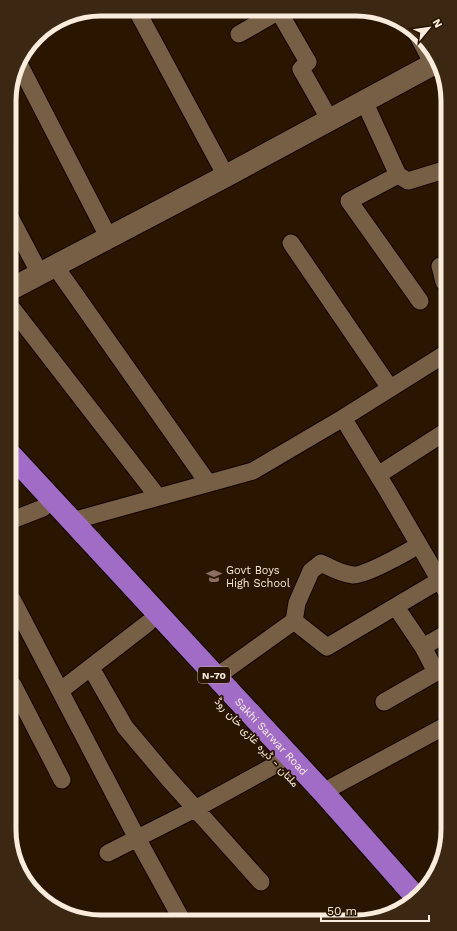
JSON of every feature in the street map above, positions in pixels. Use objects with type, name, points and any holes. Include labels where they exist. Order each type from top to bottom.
[{"type":"highway","name":"Sakhi Sarwar Road","points":[[16,466],[72,521],[323,792],[412,893]]},
{"type":"highway","name":"ملتان - ڈیرہ غازی خان روڈ","points":[[16,468],[43,508],[316,806],[401,902]]},
{"type":"street","points":[[140,16],[226,176]]},
{"type":"street","points":[[239,34],[270,16]]},
{"type":"street","points":[[282,16],[308,62],[301,69],[330,120]]},
{"type":"street","points":[[16,286],[226,176],[432,64]]},
{"type":"street","points":[[22,70],[108,238]]},
{"type":"street","points":[[364,101],[398,175],[408,181],[441,171]]},
{"type":"street","points":[[398,175],[349,201],[420,301]]},
{"type":"street","points":[[16,225],[208,483]]},
{"type":"street","points":[[291,243],[390,388]]},
{"type":"street","points":[[16,312],[158,497]]},
{"type":"street","points":[[72,521],[253,471],[343,418],[441,356]]},
{"type":"street","points":[[343,418],[441,583]]},
{"type":"street","points":[[378,475],[441,436]]},
{"type":"street","points":[[16,518],[43,508]]},
{"type":"street","points":[[216,677],[294,621],[297,603],[311,571],[321,564],[338,571],[355,575],[369,571],[419,545]]},
{"type":"street","points":[[294,621],[328,647],[396,606],[441,587]]},
{"type":"street","points":[[396,606],[423,647],[441,668]]},
{"type":"street","points":[[16,607],[137,838],[179,915]]},
{"type":"street","points":[[60,691],[148,623]]},
{"type":"street","points":[[423,647],[441,636]]},
{"type":"street","points":[[91,668],[125,727],[195,809],[261,882]]},
{"type":"street","points":[[384,702],[441,670]]},
{"type":"street","points":[[16,690],[62,780]]},
{"type":"street","points":[[323,792],[441,731]]},
{"type":"street","points":[[108,853],[195,809],[277,764]]},
{"type":"place","name":"Govt Boys High School","points":[[214,576]]}]
